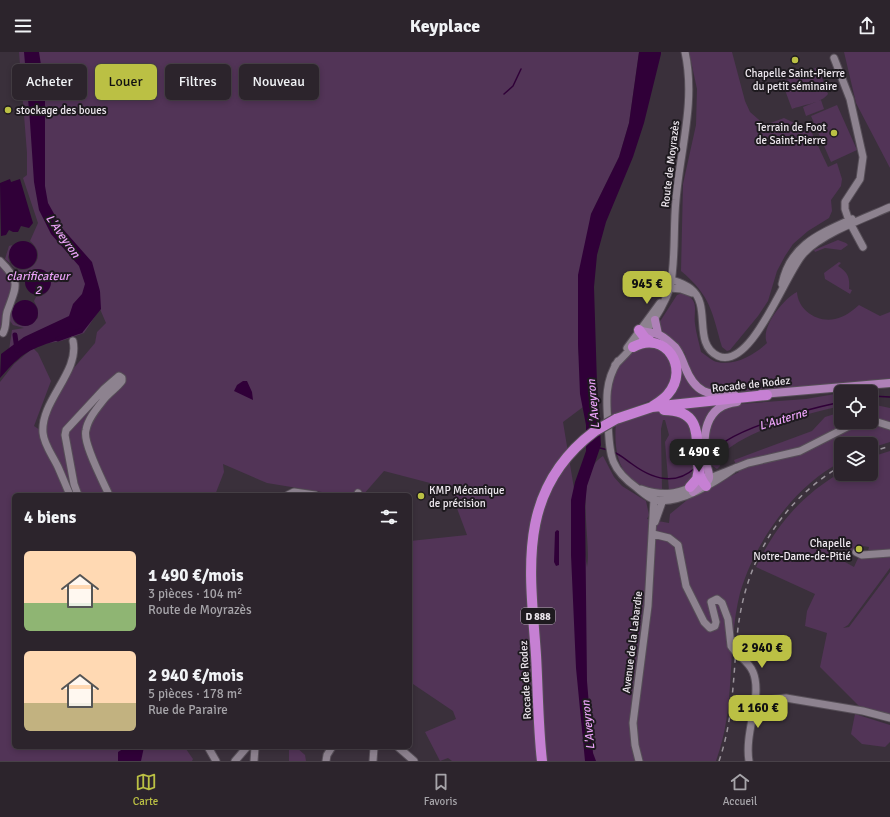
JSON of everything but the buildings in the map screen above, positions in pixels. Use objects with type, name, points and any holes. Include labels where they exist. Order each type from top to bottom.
[{"type":"highway","points":[[633,347],[644,335],[670,352],[676,367],[674,385],[669,394],[652,407]]},
{"type":"highway","name":"Rocade de Rodez","points":[[542,761],[530,578],[531,548],[540,506],[556,473],[566,458],[585,439],[616,418],[629,413],[652,407],[767,395]]},
{"type":"highway","points":[[629,413],[674,410],[686,416],[693,424],[696,431],[699,467],[691,490]]},
{"type":"highway","points":[[699,467],[706,482]]},
{"type":"highway","name":"Rocade de Rodez","points":[[547,761],[535,566],[536,541],[544,505],[556,473]]},
{"type":"main road","points":[[655,320],[658,334],[679,353],[690,378],[702,391],[713,394],[749,393],[767,395]]},
{"type":"main road","points":[[644,335],[658,334]]},
{"type":"main road","name":"Rocade de Rodez","points":[[767,395],[890,383]]},
{"type":"main road","points":[[691,490],[706,482],[707,465],[704,436],[708,420],[714,411],[733,402],[805,395],[809,391]]},
{"type":"street","name":"Route de Moyrazès","points":[[644,335],[666,301],[672,280],[676,200],[689,96],[689,73],[685,52]]},
{"type":"street","points":[[834,58],[850,99],[863,157],[860,179],[845,202],[845,209],[850,223],[863,247]]},
{"type":"street","points":[[672,280],[683,283],[693,290],[697,297],[702,314],[704,339],[708,348],[716,356],[729,358],[744,347],[764,323],[773,310],[780,290],[805,251],[850,223],[890,202]]},
{"type":"street","points":[[857,219],[890,207]]},
{"type":"street","points":[[856,236],[860,224],[857,219]]},
{"type":"street","points":[[0,261],[13,275],[16,288],[7,314],[6,327],[3,334]]},
{"type":"street","points":[[691,490],[654,500],[633,486],[618,472],[610,452],[606,393],[608,381],[615,365],[644,335],[664,298],[669,292],[690,292],[697,297]]},
{"type":"street","points":[[69,493],[46,444],[43,432],[52,399],[71,363],[74,352],[73,341]]},
{"type":"street","points":[[615,365],[633,347]]},
{"type":"street","points":[[77,493],[74,484],[65,435],[66,430],[104,389],[119,376],[122,378],[122,381],[106,396],[89,421],[85,435],[87,446],[96,462],[108,493]]},
{"type":"street","points":[[878,422],[890,426]]},
{"type":"street","points":[[706,482],[735,468],[763,459],[800,451],[843,429]]},
{"type":"street","points":[[633,486],[664,497]]},
{"type":"street","name":"Avenue de la Labardie","points":[[653,526],[664,497]]},
{"type":"street","name":"Avenue de la Labardie","points":[[639,761],[635,745],[633,723],[648,606],[654,500]]},
{"type":"street","points":[[653,534],[669,538],[678,545],[686,586],[708,627],[712,628],[716,624],[711,602],[717,598],[722,603],[730,626],[731,646],[746,660],[753,673],[755,699],[748,737],[748,761]]},
{"type":"street","points":[[856,552],[862,555],[890,553]]},
{"type":"street","points":[[755,699],[767,700],[780,697],[790,698],[863,711],[890,718]]},
{"type":"street","points":[[754,711],[767,700]]},
{"type":"street","points":[[209,749],[212,759]]},
{"type":"street","points":[[235,761],[245,749]]},
{"type":"street","points":[[254,761],[255,749]]},
{"type":"street","points":[[326,761],[329,749]]},
{"type":"street","points":[[373,761],[374,749]]},
{"type":"street","points":[[400,749],[414,761]]},
{"type":"shaded area","points":[[19,52],[639,52],[629,123],[619,157],[591,214],[578,344],[583,407],[563,422],[587,567],[586,492],[589,477],[594,465],[603,456],[614,477],[622,486],[646,501],[649,515],[647,519],[669,523],[670,514],[692,496],[739,472],[734,460],[812,431],[825,417],[834,414],[834,429],[878,429],[878,405],[890,408],[890,442],[878,446],[878,437],[834,437],[834,466],[815,479],[792,501],[766,536],[751,563],[740,593],[736,614],[727,719],[716,761],[452,761],[448,758],[440,761],[425,732],[456,719],[453,711],[412,683],[412,541],[467,535],[455,503],[453,489],[384,471],[365,493],[328,493],[267,483],[223,464],[224,472],[216,493],[12,493],[12,749],[186,749],[193,759],[192,761],[0,761],[0,382],[14,364],[33,348],[38,353],[51,381],[34,426],[40,430],[68,375],[95,343],[97,332],[106,323],[100,309],[84,333],[61,341],[9,350],[12,330],[24,328],[13,325],[8,318],[14,299],[13,320],[20,325],[28,326],[38,318],[38,309],[34,301],[36,297],[46,294],[50,286],[50,278],[44,270],[35,269],[25,276],[15,268],[24,270],[31,267],[36,263],[38,256],[36,249],[30,241],[38,223],[23,178],[27,175],[27,153],[23,100],[87,100],[87,64],[20,64]]},
{"type":"shaded area","points":[[689,52],[732,52],[745,101],[750,112],[765,125],[784,118],[811,131],[828,167],[837,163],[842,179],[841,186],[831,200],[832,211],[829,218],[808,231],[793,244],[777,271],[768,301],[758,316],[730,350],[727,351],[722,347],[713,314],[705,297],[699,288],[681,271],[683,184],[696,125],[697,89]]},
{"type":"shaded area","points":[[844,52],[890,52],[890,168],[856,103]]},
{"type":"shaded area","points":[[818,67],[828,94],[817,102],[792,109],[782,82]]},
{"type":"shaded area","points":[[821,100],[824,109],[806,116],[803,107]]},
{"type":"shaded area","name":"Terrain de Foot de Saint-Pierre","points":[[837,105],[857,150],[831,162],[811,116]]},
{"type":"shaded area","points":[[838,240],[848,245],[841,250],[825,248],[815,252],[814,250]]},
{"type":"shaded area","points":[[12,245],[8,257],[11,264],[5,259],[9,246]]},
{"type":"shaded area","points":[[839,262],[841,263],[838,266],[848,276],[849,289],[852,290],[850,294],[825,279],[824,273]]},
{"type":"shaded area","points":[[0,264],[11,277],[14,287],[3,327],[0,327]]},
{"type":"shaded area","points":[[797,292],[798,298],[805,310],[815,317],[822,319],[828,320],[842,317],[859,305],[880,316],[890,312],[890,378],[787,390],[720,392],[707,390],[697,382],[688,365],[685,353],[664,334],[659,323],[677,295],[682,293],[694,302],[695,324],[701,352],[717,362],[724,363],[737,361],[756,352],[767,343],[767,330],[774,314],[785,301]]},
{"type":"shaded area","points":[[654,336],[663,340],[685,374],[713,396],[664,402],[678,367],[647,337]]},
{"type":"shaded area","points":[[648,344],[668,354],[674,376],[660,397],[612,415],[611,390],[618,367],[629,354]]},
{"type":"shaded area","points":[[834,394],[834,408],[776,424],[759,431],[730,447],[718,457],[720,466],[717,469],[710,464],[708,437],[709,426],[721,409],[740,404],[806,399]]},
{"type":"shaded area","points":[[722,402],[702,441],[698,430],[681,409]]},
{"type":"shaded area","points":[[655,412],[674,412],[692,425],[696,470],[686,487],[669,491],[665,442],[669,435],[665,420],[663,420],[661,429],[662,491],[648,488],[637,483],[622,468],[618,459],[615,435],[616,422],[634,415]]},
{"type":"shaded area","points":[[890,451],[890,552],[868,551],[869,547],[857,545],[852,551],[835,539],[829,549],[845,562],[854,567],[859,556],[890,555],[890,568],[848,625],[843,628],[849,627],[890,572],[890,714],[860,707],[820,667],[827,633],[805,626],[807,611],[815,594],[756,567],[781,525],[813,491],[826,481],[834,476],[834,481],[878,481],[878,455]]},
{"type":"shaded area","points":[[855,714],[890,725],[890,742],[885,747],[862,744],[851,734]]},
{"type":"shaded area","points":[[289,749],[298,749],[305,755],[306,761],[289,761]]},
{"type":"water","points":[[24,52],[39,52],[41,64],[25,64]]},
{"type":"water","name":"L'Aveyron","points":[[639,52],[661,52],[661,54],[644,123],[633,157],[606,222],[597,255],[594,287],[597,384],[601,445],[587,486],[585,506],[587,681],[593,753],[596,761],[585,761],[576,668],[571,555],[571,500],[575,482],[586,451],[586,425],[580,394],[578,275],[591,214],[619,157],[629,123]]},
{"type":"water","name":"L'Aveyron","points":[[28,100],[45,100],[45,186],[48,203],[62,228],[92,262],[100,291],[101,309],[82,333],[76,334],[75,332],[64,335],[62,339],[27,352],[0,378],[1,354],[24,337],[69,316],[73,304],[82,294],[85,284],[79,266],[51,234],[39,210],[34,182]]},
{"type":"water","points":[[10,179],[11,182],[20,179],[33,223],[29,228],[21,226],[18,232],[9,230],[6,235],[1,236],[0,183]]},
{"type":"water","points":[[23,241],[29,242],[33,245],[36,249],[36,261],[33,265],[29,268],[23,269],[17,268],[13,265],[10,261],[9,255],[10,249],[13,245],[17,242]]},
{"type":"water","name":"clarificateur 2","points":[[38,269],[47,273],[51,282],[47,291],[38,295],[29,291],[25,282],[29,273]]},
{"type":"water","points":[[25,300],[34,304],[38,313],[34,322],[25,326],[16,322],[12,313],[16,304]]},
{"type":"water","points":[[243,381],[247,381],[252,392],[253,400],[234,391],[237,385]]},
{"type":"water","points":[[557,530],[559,531],[559,565],[556,566],[554,562],[555,532]]},
{"type":"water","points":[[123,749],[144,749],[141,761],[118,761],[118,752]]},
{"type":"waterway","points":[[504,94],[513,86],[521,69]]},
{"type":"waterway","points":[[58,339],[80,331]]},
{"type":"waterway","points":[[15,335],[17,350]]},
{"type":"waterway","name":"L'Auterne","points":[[878,396],[890,397]]},
{"type":"waterway","name":"L'Auterne","points":[[710,457],[718,447],[731,438],[749,429],[810,409],[834,404]]},
{"type":"waterway","name":"L'Auterne","points":[[600,448],[608,450]]},
{"type":"waterway","name":"L'Auterne","points":[[613,452],[639,469],[663,478],[671,479],[679,477],[687,474],[695,468]]},
{"type":"railway","points":[[878,450],[890,446]]},
{"type":"railway","points":[[719,761],[724,746],[730,716],[741,611],[747,586],[756,562],[768,539],[782,518],[799,498],[834,471]]},
{"type":"place","name":"Chapelle Saint-Pierre du petit séminaire","points":[[795,60]]},
{"type":"place","name":"stockage des boues","points":[[8,110]]},
{"type":"place","name":"Terrain de Foot de Saint-Pierre","points":[[834,133]]},
{"type":"place","name":"KMP Mécanique de précision","points":[[421,496]]},
{"type":"place","name":"Chapelle Notre-Dame-de-Pitié","points":[[859,549]]}]
